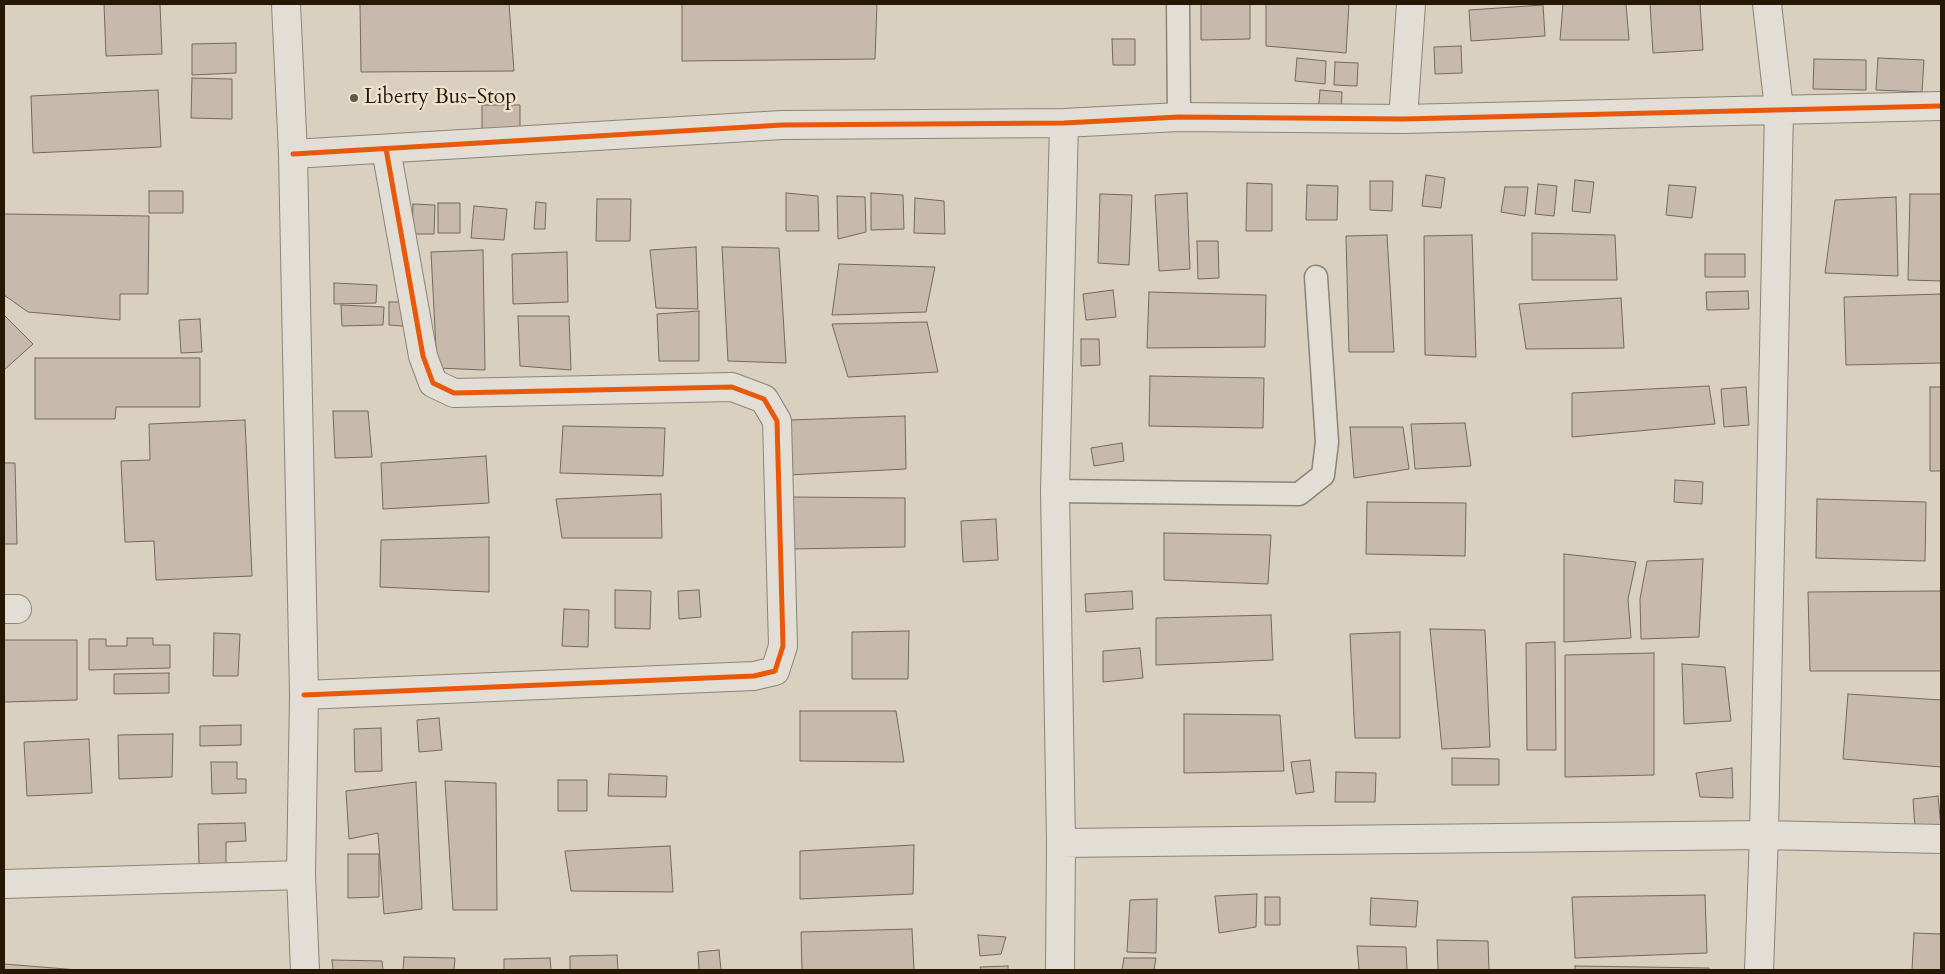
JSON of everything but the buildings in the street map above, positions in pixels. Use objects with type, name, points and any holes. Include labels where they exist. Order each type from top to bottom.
[{"type":"street","points":[[286,4],[293,154],[304,695],[301,875],[305,970]]},
{"type":"street","points":[[1403,119],[1411,4]]},
{"type":"street","points":[[1759,970],[1764,835],[1779,109],[1767,4]]},
{"type":"street","points":[[293,154],[782,125],[1064,122],[1180,117],[1403,119],[1941,106]]},
{"type":"street","points":[[1060,970],[1061,843],[1054,491],[1064,122]]},
{"type":"street","points":[[304,695],[754,676],[775,671],[783,646],[777,420],[764,399],[732,387],[454,394],[433,383],[423,356],[386,149]]},
{"type":"street","points":[[1061,843],[1764,835],[1941,839]]},
{"type":"street","points":[[4,884],[301,875]]},
{"type":"lane","points":[[1178,4],[1180,117]]},
{"type":"lane","points":[[1054,491],[1299,494],[1323,474],[1327,442],[1316,277]]},
{"type":"cycle path","points":[[293,154],[782,125],[1064,123],[1179,117],[1403,119],[1941,106]]},
{"type":"cycle path","points":[[304,695],[754,676],[775,671],[783,646],[777,421],[764,399],[732,387],[454,393],[433,383],[423,356],[386,149]]},
{"type":"place","name":"Liberty Bus-Stop","points":[[354,98]]}]
